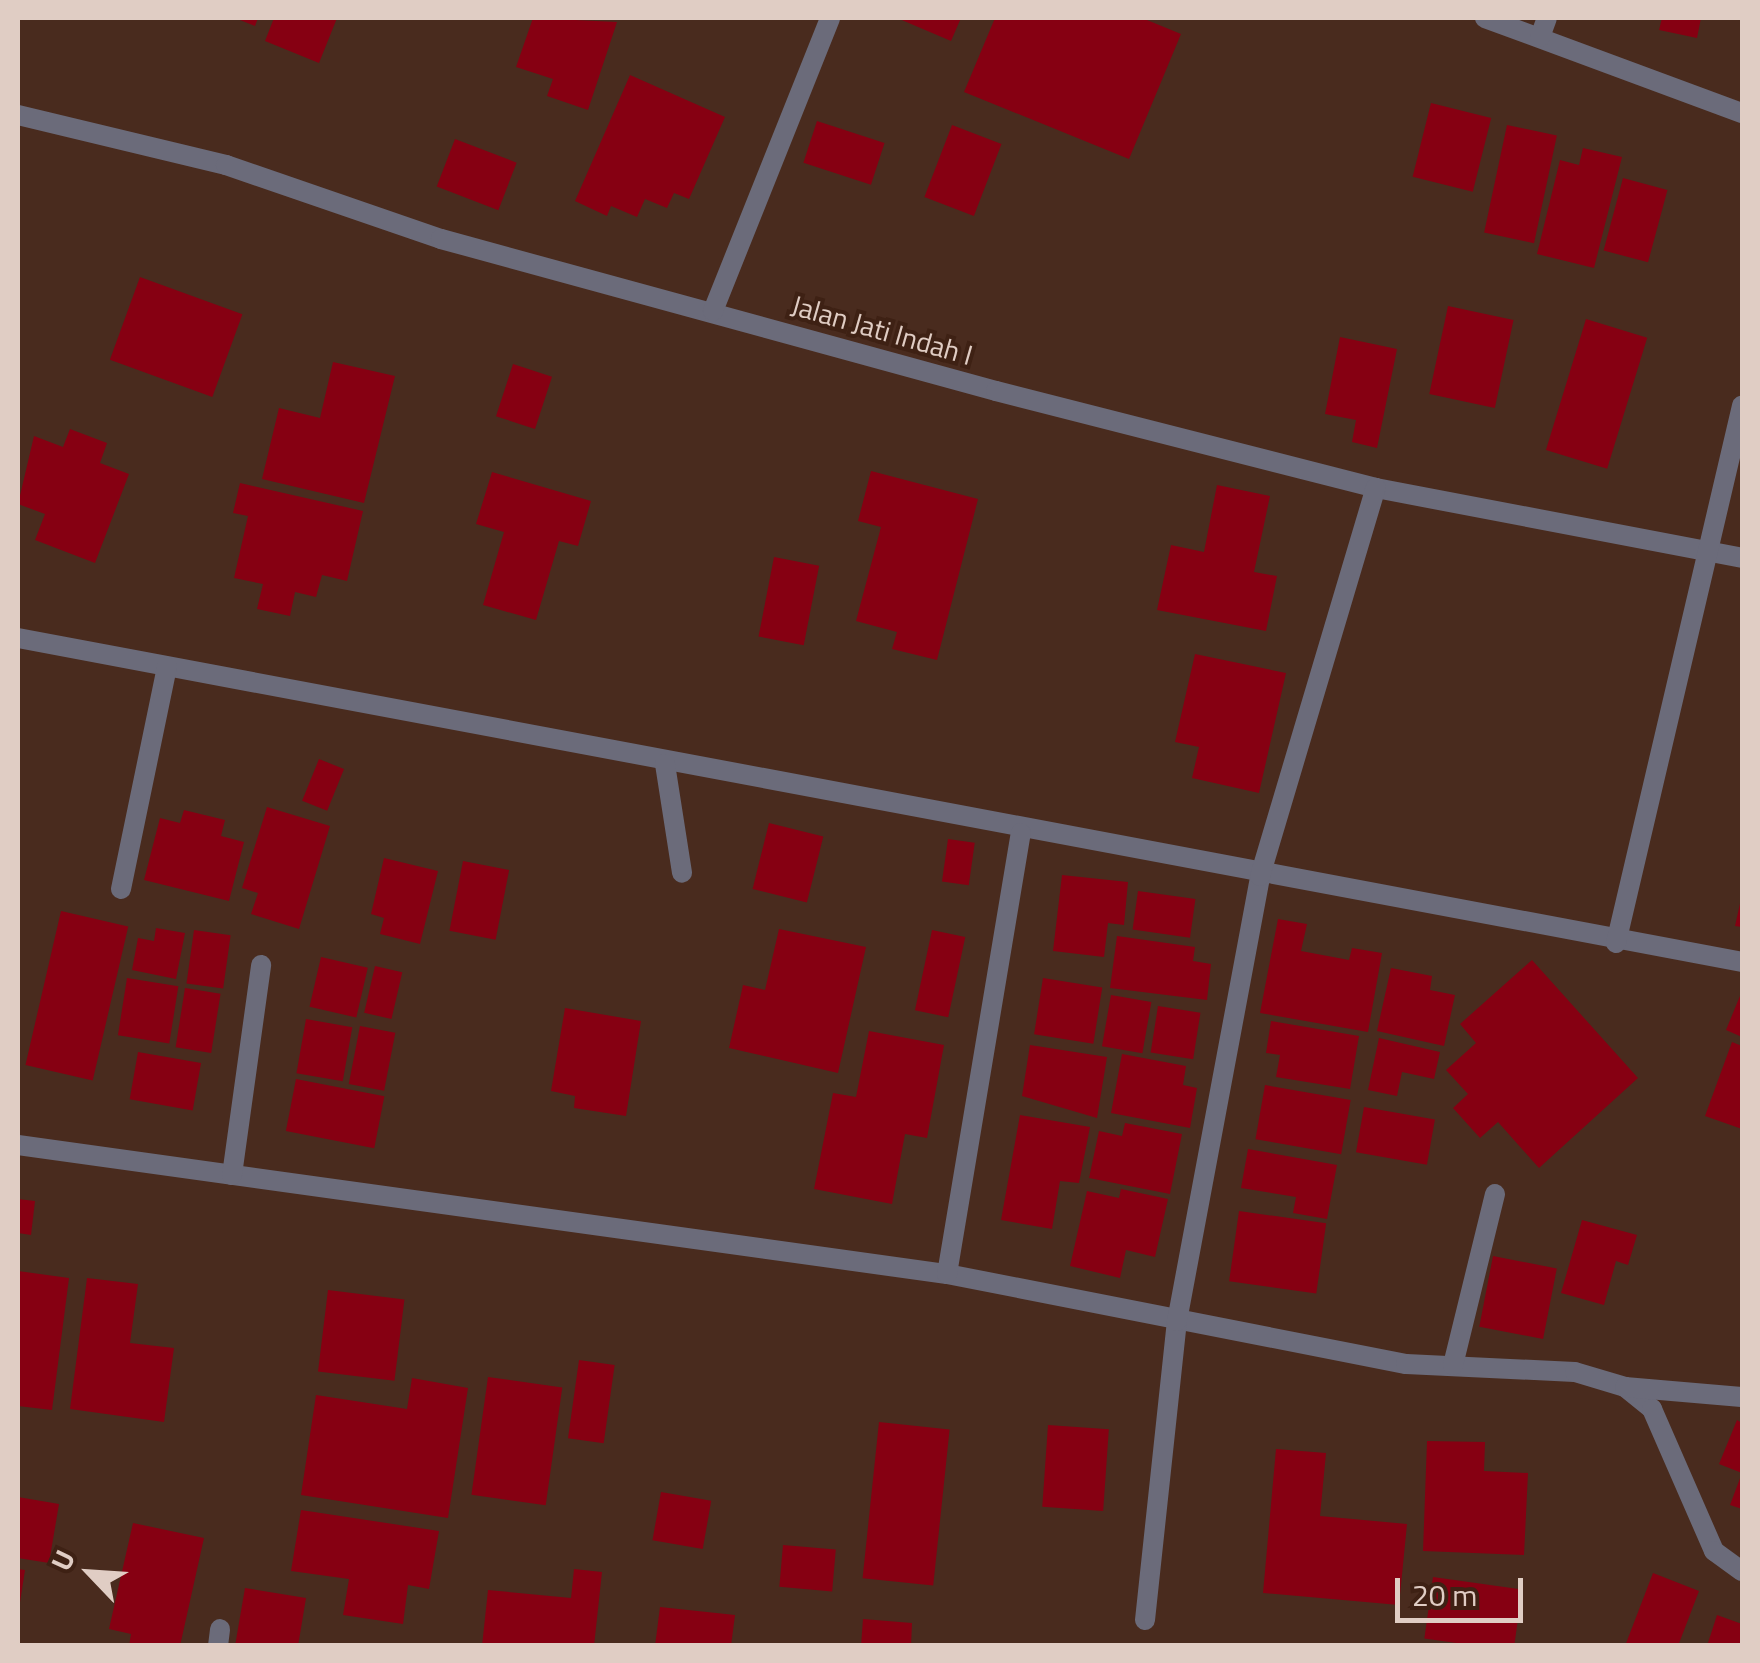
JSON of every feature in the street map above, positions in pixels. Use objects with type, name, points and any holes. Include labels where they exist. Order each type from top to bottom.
[{"type":"street","points":[[713,311],[830,18]]},
{"type":"street","points":[[1485,18],[1544,27],[1742,113]]},
{"type":"street","name":"Jalan Jati Indah I","points":[[18,115],[226,165],[441,239],[1376,488],[1742,558]]},
{"type":"street","points":[[1616,943],[1702,549],[1742,406]]},
{"type":"street","points":[[1145,1620],[1177,1321],[1260,876],[1376,488]]},
{"type":"street","points":[[18,638],[1021,833],[1616,943],[1742,962]]},
{"type":"street","points":[[121,889],[167,667]]},
{"type":"street","points":[[665,764],[682,873]]},
{"type":"street","points":[[947,1274],[1021,833]]},
{"type":"street","points":[[232,1175],[261,965]]},
{"type":"street","points":[[18,1146],[947,1274],[1177,1321],[1453,1365],[1576,1372],[1625,1387],[1742,1397]]},
{"type":"street","points":[[1453,1365],[1496,1194]]},
{"type":"street","points":[[1625,1387],[1673,1445],[1714,1551],[1742,1570]]},
{"type":"building","points":[[235,18],[258,18],[255,26]]},
{"type":"building","points":[[274,18],[337,18],[319,63],[265,41]]},
{"type":"building","points":[[533,18],[617,22],[588,110],[547,96],[553,79],[516,67]]},
{"type":"building","points":[[897,18],[961,18],[951,41]]},
{"type":"building","points":[[995,18],[1142,18],[1181,34],[1129,159],[964,92]]},
{"type":"building","points":[[1662,18],[1701,18],[1697,38],[1659,30]]},
{"type":"building","points":[[630,75],[725,117],[689,199],[674,193],[667,208],[645,199],[637,217],[611,206],[607,216],[575,201]]},
{"type":"building","points":[[1431,103],[1491,118],[1473,192],[1413,177]]},
{"type":"building","points":[[817,121],[885,143],[871,185],[803,163]]},
{"type":"building","points":[[952,125],[1001,144],[974,216],[924,197]]},
{"type":"building","points":[[1507,125],[1557,136],[1534,243],[1484,233]]},
{"type":"building","points":[[455,139],[517,163],[498,210],[437,187]]},
{"type":"building","points":[[1583,148],[1622,157],[1594,268],[1537,254],[1560,160],[1579,165]]},
{"type":"building","points":[[1623,178],[1667,190],[1648,262],[1604,250]]},
{"type":"building","points":[[140,277],[242,314],[212,397],[110,360]]},
{"type":"building","points":[[1448,306],[1514,320],[1495,408],[1429,394]]},
{"type":"building","points":[[1586,319],[1647,338],[1607,469],[1546,450]]},
{"type":"building","points":[[1340,337],[1397,349],[1377,448],[1352,442],[1356,420],[1325,414]]},
{"type":"building","points":[[333,362],[395,376],[364,503],[262,479],[279,408],[320,418]]},
{"type":"building","points":[[513,364],[552,377],[535,429],[496,416]]},
{"type":"building","points":[[70,429],[107,443],[100,463],[129,474],[95,563],[35,540],[45,514],[18,504],[34,436],[63,447]]},
{"type":"building","points":[[871,471],[978,499],[937,660],[892,649],[897,632],[856,621],[881,527],[858,521]]},
{"type":"building","points":[[492,472],[591,501],[578,546],[559,541],[536,620],[483,605],[504,532],[476,524]]},
{"type":"building","points":[[240,483],[363,511],[347,581],[322,575],[316,597],[295,592],[290,616],[257,609],[263,584],[234,578],[248,516],[233,513]]},
{"type":"building","points":[[1217,485],[1270,496],[1254,572],[1277,576],[1266,631],[1157,610],[1171,545],[1204,552]]},
{"type":"building","points":[[774,557],[819,566],[804,645],[759,637]]},
{"type":"building","points":[[1195,654],[1286,673],[1259,793],[1192,778],[1199,747],[1175,742]]},
{"type":"building","points":[[319,759],[344,769],[327,811],[302,801]]},
{"type":"building","points":[[267,807],[330,826],[299,929],[251,914],[258,893],[242,888]]},
{"type":"building","points":[[184,810],[225,820],[221,836],[244,842],[229,901],[144,880],[160,818],[180,823]]},
{"type":"building","points":[[769,823],[823,837],[807,903],[753,889]]},
{"type":"building","points":[[948,839],[975,843],[969,885],[942,882]]},
{"type":"building","points":[[384,858],[438,871],[420,944],[380,934],[384,918],[371,914]]},
{"type":"building","points":[[463,861],[509,870],[496,940],[449,931]]},
{"type":"building","points":[[1062,875],[1128,882],[1124,925],[1108,923],[1104,957],[1053,951]]},
{"type":"building","points":[[1138,891],[1195,899],[1190,938],[1133,930]]},
{"type":"building","points":[[1742,899],[1742,927],[1735,926]]},
{"type":"building","points":[[61,911],[128,927],[93,1080],[25,1065]]},
{"type":"building","points":[[1278,919],[1307,924],[1301,951],[1349,960],[1352,948],[1382,953],[1368,1032],[1260,1013]]},
{"type":"building","points":[[156,928],[185,933],[176,979],[132,970],[138,938],[154,941]]},
{"type":"building","points":[[779,929],[866,947],[838,1073],[729,1048],[743,985],[765,990]]},
{"type":"building","points":[[194,930],[231,935],[223,989],[186,983]]},
{"type":"building","points":[[932,930],[965,937],[948,1017],[915,1010]]},
{"type":"building","points":[[1117,936],[1195,947],[1193,961],[1211,964],[1207,1000],[1110,988]]},
{"type":"building","points":[[321,957],[368,968],[356,1017],[310,1007]]},
{"type":"building","points":[[1532,960],[1638,1078],[1539,1168],[1498,1122],[1480,1138],[1453,1108],[1468,1094],[1446,1070],[1476,1043],[1460,1024]]},
{"type":"building","points":[[375,966],[402,972],[391,1019],[364,1013]]},
{"type":"building","points":[[1391,968],[1432,976],[1430,990],[1455,995],[1444,1046],[1377,1031]]},
{"type":"building","points":[[127,978],[178,986],[169,1043],[118,1035]]},
{"type":"building","points":[[1043,978],[1102,987],[1093,1044],[1034,1034]]},
{"type":"building","points":[[185,988],[221,994],[211,1053],[176,1047]]},
{"type":"building","points":[[1742,991],[1742,1037],[1726,1030]]},
{"type":"building","points":[[1111,995],[1151,1002],[1142,1053],[1102,1046]]},
{"type":"building","points":[[1158,1006],[1200,1013],[1193,1059],[1151,1052]]},
{"type":"building","points":[[565,1008],[641,1021],[626,1116],[574,1108],[575,1096],[551,1091]]},
{"type":"building","points":[[306,1019],[352,1027],[343,1081],[296,1073]]},
{"type":"building","points":[[1271,1021],[1359,1036],[1350,1089],[1276,1077],[1280,1055],[1266,1053]]},
{"type":"building","points":[[360,1026],[395,1033],[384,1091],[349,1084]]},
{"type":"building","points":[[869,1031],[944,1045],[927,1138],[905,1134],[892,1204],[814,1189],[833,1093],[856,1097]]},
{"type":"building","points":[[1379,1038],[1440,1052],[1434,1079],[1402,1072],[1397,1096],[1368,1090]]},
{"type":"building","points":[[1732,1042],[1742,1046],[1742,1129],[1705,1116]]},
{"type":"building","points":[[1030,1045],[1107,1057],[1097,1118],[1022,1096]]},
{"type":"building","points":[[138,1052],[201,1063],[193,1110],[130,1099]]},
{"type":"building","points":[[1122,1054],[1186,1066],[1183,1085],[1197,1088],[1190,1128],[1111,1113]]},
{"type":"building","points":[[296,1079],[384,1096],[374,1148],[286,1131]]},
{"type":"building","points":[[1265,1085],[1351,1100],[1341,1154],[1255,1139]]},
{"type":"building","points":[[1364,1107],[1435,1120],[1427,1165],[1356,1152]]},
{"type":"building","points":[[1020,1115],[1090,1127],[1079,1183],[1060,1181],[1052,1229],[1001,1220]]},
{"type":"building","points":[[1125,1123],[1182,1134],[1170,1194],[1089,1178],[1099,1131],[1122,1136]]},
{"type":"building","points":[[1248,1149],[1337,1165],[1327,1219],[1293,1213],[1296,1197],[1241,1188]]},
{"type":"building","points":[[1121,1189],[1168,1199],[1155,1257],[1126,1250],[1120,1278],[1070,1266],[1087,1191],[1119,1198]]},
{"type":"building","points":[[18,1199],[35,1201],[31,1235],[18,1233]]},
{"type":"building","points":[[1239,1211],[1326,1223],[1316,1294],[1229,1281]]},
{"type":"building","points":[[1582,1220],[1637,1235],[1628,1265],[1616,1261],[1604,1305],[1561,1293]]},
{"type":"building","points":[[1493,1256],[1557,1268],[1543,1339],[1479,1327]]},
{"type":"building","points":[[18,1271],[69,1278],[52,1410],[18,1406]]},
{"type":"building","points":[[87,1278],[138,1284],[130,1343],[174,1348],[164,1422],[70,1409]]},
{"type":"building","points":[[328,1290],[404,1299],[394,1381],[318,1371]]},
{"type":"building","points":[[579,1360],[615,1365],[604,1443],[568,1438]]},
{"type":"building","points":[[488,1377],[562,1387],[546,1505],[471,1495]]},
{"type":"building","points":[[412,1378],[468,1388],[448,1518],[301,1495],[316,1395],[407,1409]]},
{"type":"building","points":[[1737,1420],[1742,1423],[1742,1473],[1719,1464]]},
{"type":"building","points":[[879,1422],[950,1429],[933,1586],[863,1578]]},
{"type":"building","points":[[1048,1425],[1109,1429],[1103,1511],[1042,1507]]},
{"type":"building","points":[[1427,1441],[1485,1442],[1484,1471],[1528,1473],[1524,1555],[1423,1551]]},
{"type":"building","points":[[1276,1449],[1326,1453],[1320,1516],[1407,1524],[1399,1605],[1263,1593]]},
{"type":"building","points":[[1742,1473],[1742,1509],[1730,1505]]},
{"type":"building","points":[[661,1492],[711,1501],[703,1549],[652,1540]]},
{"type":"building","points":[[18,1497],[59,1504],[49,1563],[18,1558]]},
{"type":"building","points":[[301,1510],[439,1531],[429,1589],[408,1585],[403,1624],[343,1615],[349,1579],[291,1571]]},
{"type":"building","points":[[133,1523],[204,1538],[180,1646],[129,1646],[131,1634],[109,1629]]},
{"type":"building","points":[[783,1545],[836,1550],[832,1591],[779,1587]]},
{"type":"building","points":[[18,1569],[25,1570],[20,1602],[18,1602]]},
{"type":"building","points":[[574,1569],[602,1572],[594,1646],[482,1646],[488,1590],[571,1598]]},
{"type":"building","points":[[1653,1573],[1699,1591],[1678,1646],[1625,1646]]},
{"type":"building","points":[[1433,1577],[1522,1590],[1514,1646],[1478,1646],[1424,1638]]},
{"type":"building","points":[[245,1588],[306,1598],[298,1646],[235,1646]]},
{"type":"building","points":[[660,1607],[735,1615],[731,1646],[655,1646]]},
{"type":"building","points":[[1717,1615],[1742,1624],[1742,1646],[1707,1646]]},
{"type":"building","points":[[863,1619],[912,1623],[911,1646],[861,1646]]}]
